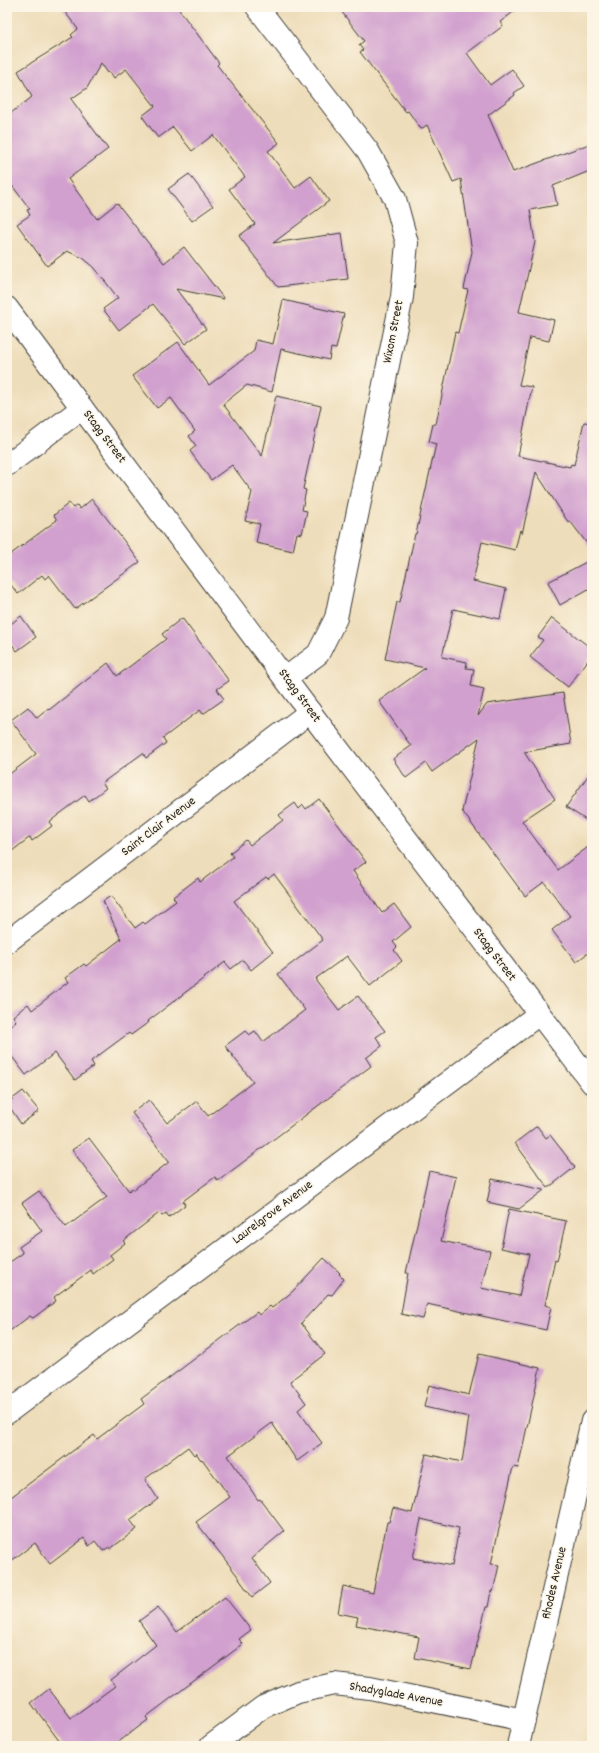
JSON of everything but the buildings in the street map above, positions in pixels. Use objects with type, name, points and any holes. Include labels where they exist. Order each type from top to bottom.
[{"type":"street","name":"Wixom Street","points":[[257,7],[368,151],[396,198],[407,243],[402,297],[336,618],[318,654],[286,678]]},
{"type":"street","name":"Stagg Street","points":[[7,308],[310,712],[592,1083]]},
{"type":"street","points":[[7,465],[82,408]]},
{"type":"street","name":"Saint Clair Avenue","points":[[7,942],[310,712]]},
{"type":"street","name":"Laurelgrove Avenue","points":[[7,1412],[539,1014]]},
{"type":"street","name":"Rhodes Avenue","points":[[518,1746],[592,1420]]},
{"type":"street","name":"Shadyglade Avenue","points":[[211,1746],[263,1707],[298,1692],[334,1684],[370,1688],[524,1720]]}]
